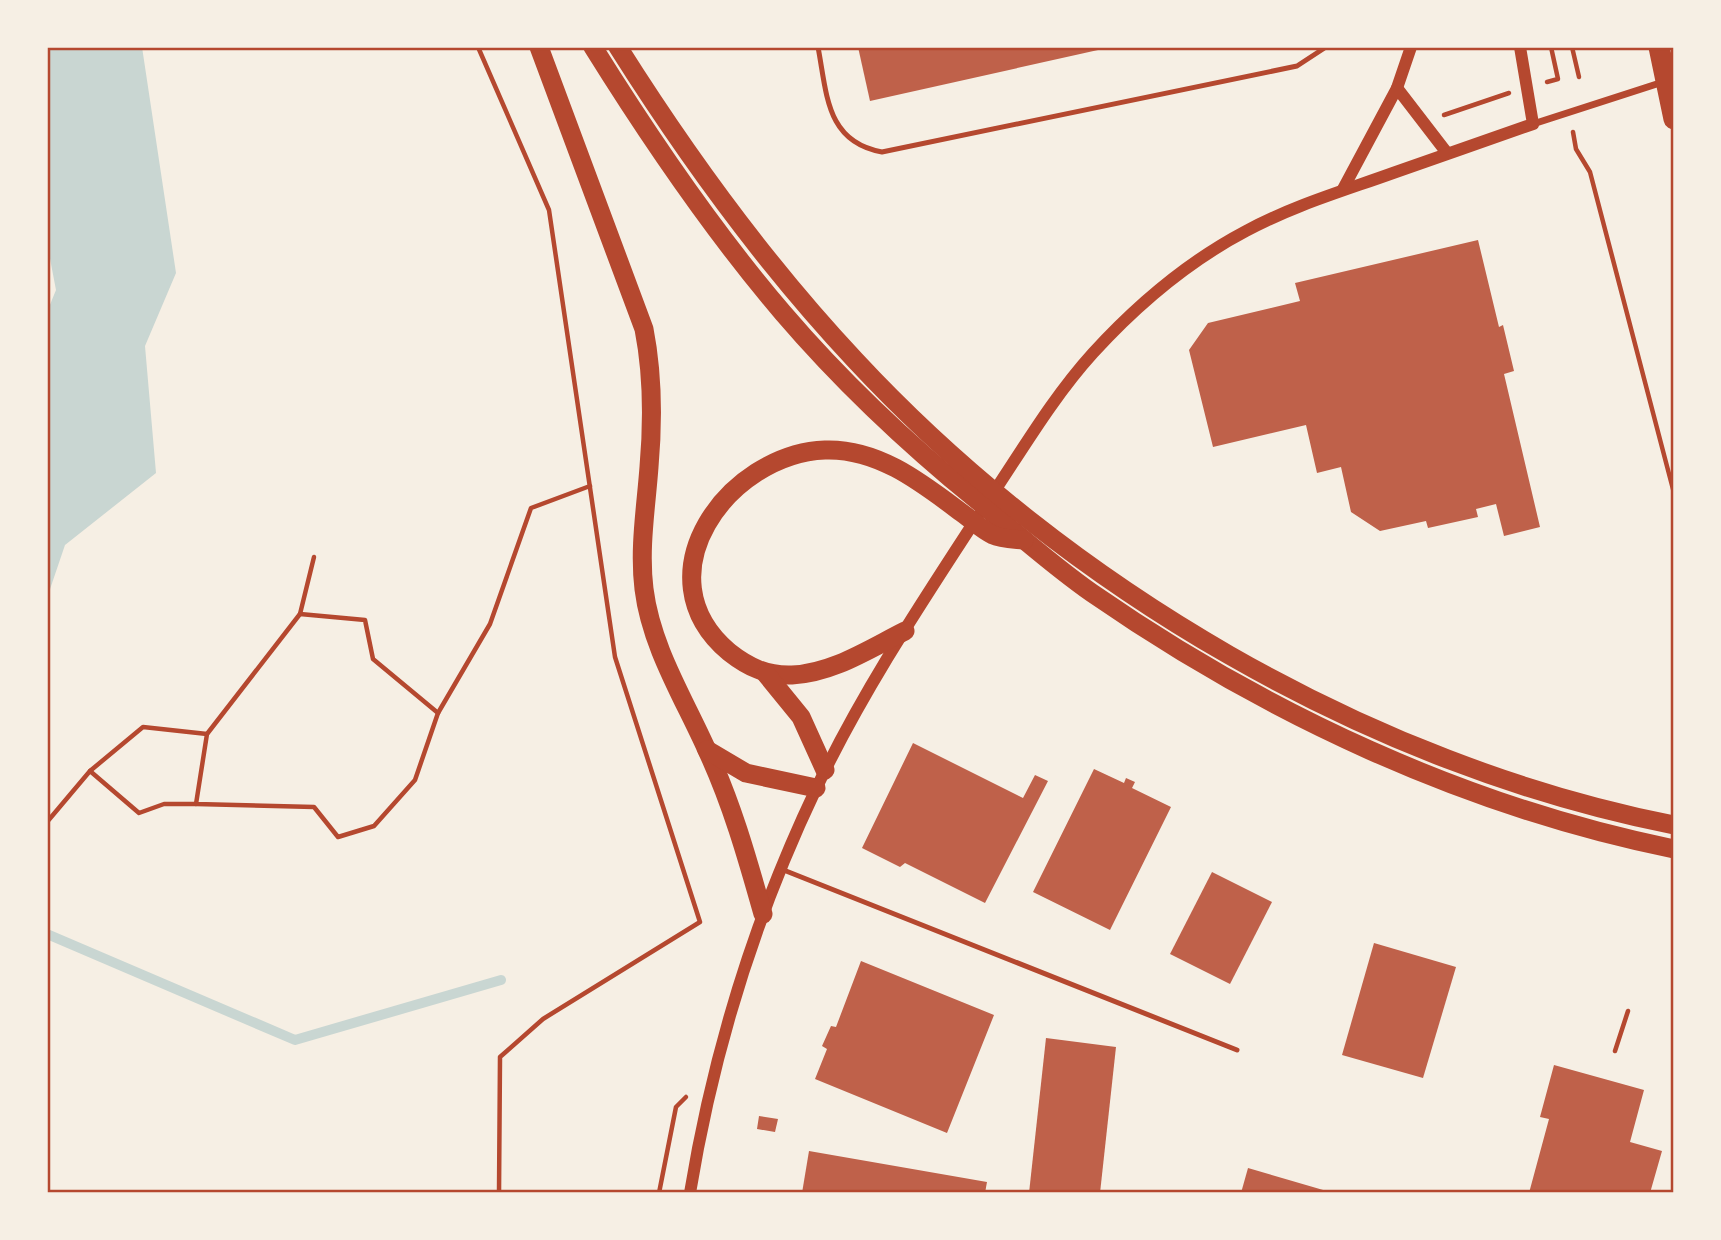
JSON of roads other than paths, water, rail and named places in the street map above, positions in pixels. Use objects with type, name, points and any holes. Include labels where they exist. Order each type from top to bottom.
[{"type":"highway","points":[[539,47],[644,329],[650,360],[652,410],[641,543],[644,590],[654,631],[740,832],[763,914]]},
{"type":"highway","points":[[593,47],[641,125],[734,255],[846,382],[942,471],[1089,591],[1171,645],[1304,719],[1468,790],[1592,829],[1674,849]]},
{"type":"highway","points":[[618,47],[691,159],[800,298],[856,362],[954,455],[1037,525],[1180,625],[1269,676],[1355,719],[1522,785],[1674,825]]},
{"type":"highway","points":[[1659,47],[1674,119]]},
{"type":"highway","points":[[825,770],[801,717],[766,674],[741,661],[722,645],[707,626],[695,593],[693,560],[702,528],[726,496],[760,470],[803,453],[824,450],[860,453],[881,460],[929,488],[993,536],[1024,540]]},
{"type":"highway","points":[[766,674],[814,673],[839,664],[905,631]]},
{"type":"highway","points":[[707,750],[746,773],[816,788]]},
{"type":"street","points":[[1343,189],[1397,89],[1411,47]]},
{"type":"street","points":[[1520,47],[1533,124]]},
{"type":"street","points":[[690,1193],[711,1083],[738,989],[763,914],[816,788],[905,631],[1054,401],[1117,329],[1188,269],[1244,232],[1343,189],[1674,78]]},
{"type":"street","points":[[1397,89],[1447,153]]},
{"type":"lane","points":[[818,47],[834,121],[854,143],[882,152],[1297,66],[1326,47]]},
{"type":"lane","points":[[781,869],[1237,1050]]},
{"type":"waterway","points":[[47,934],[295,1040],[501,980]]}]
